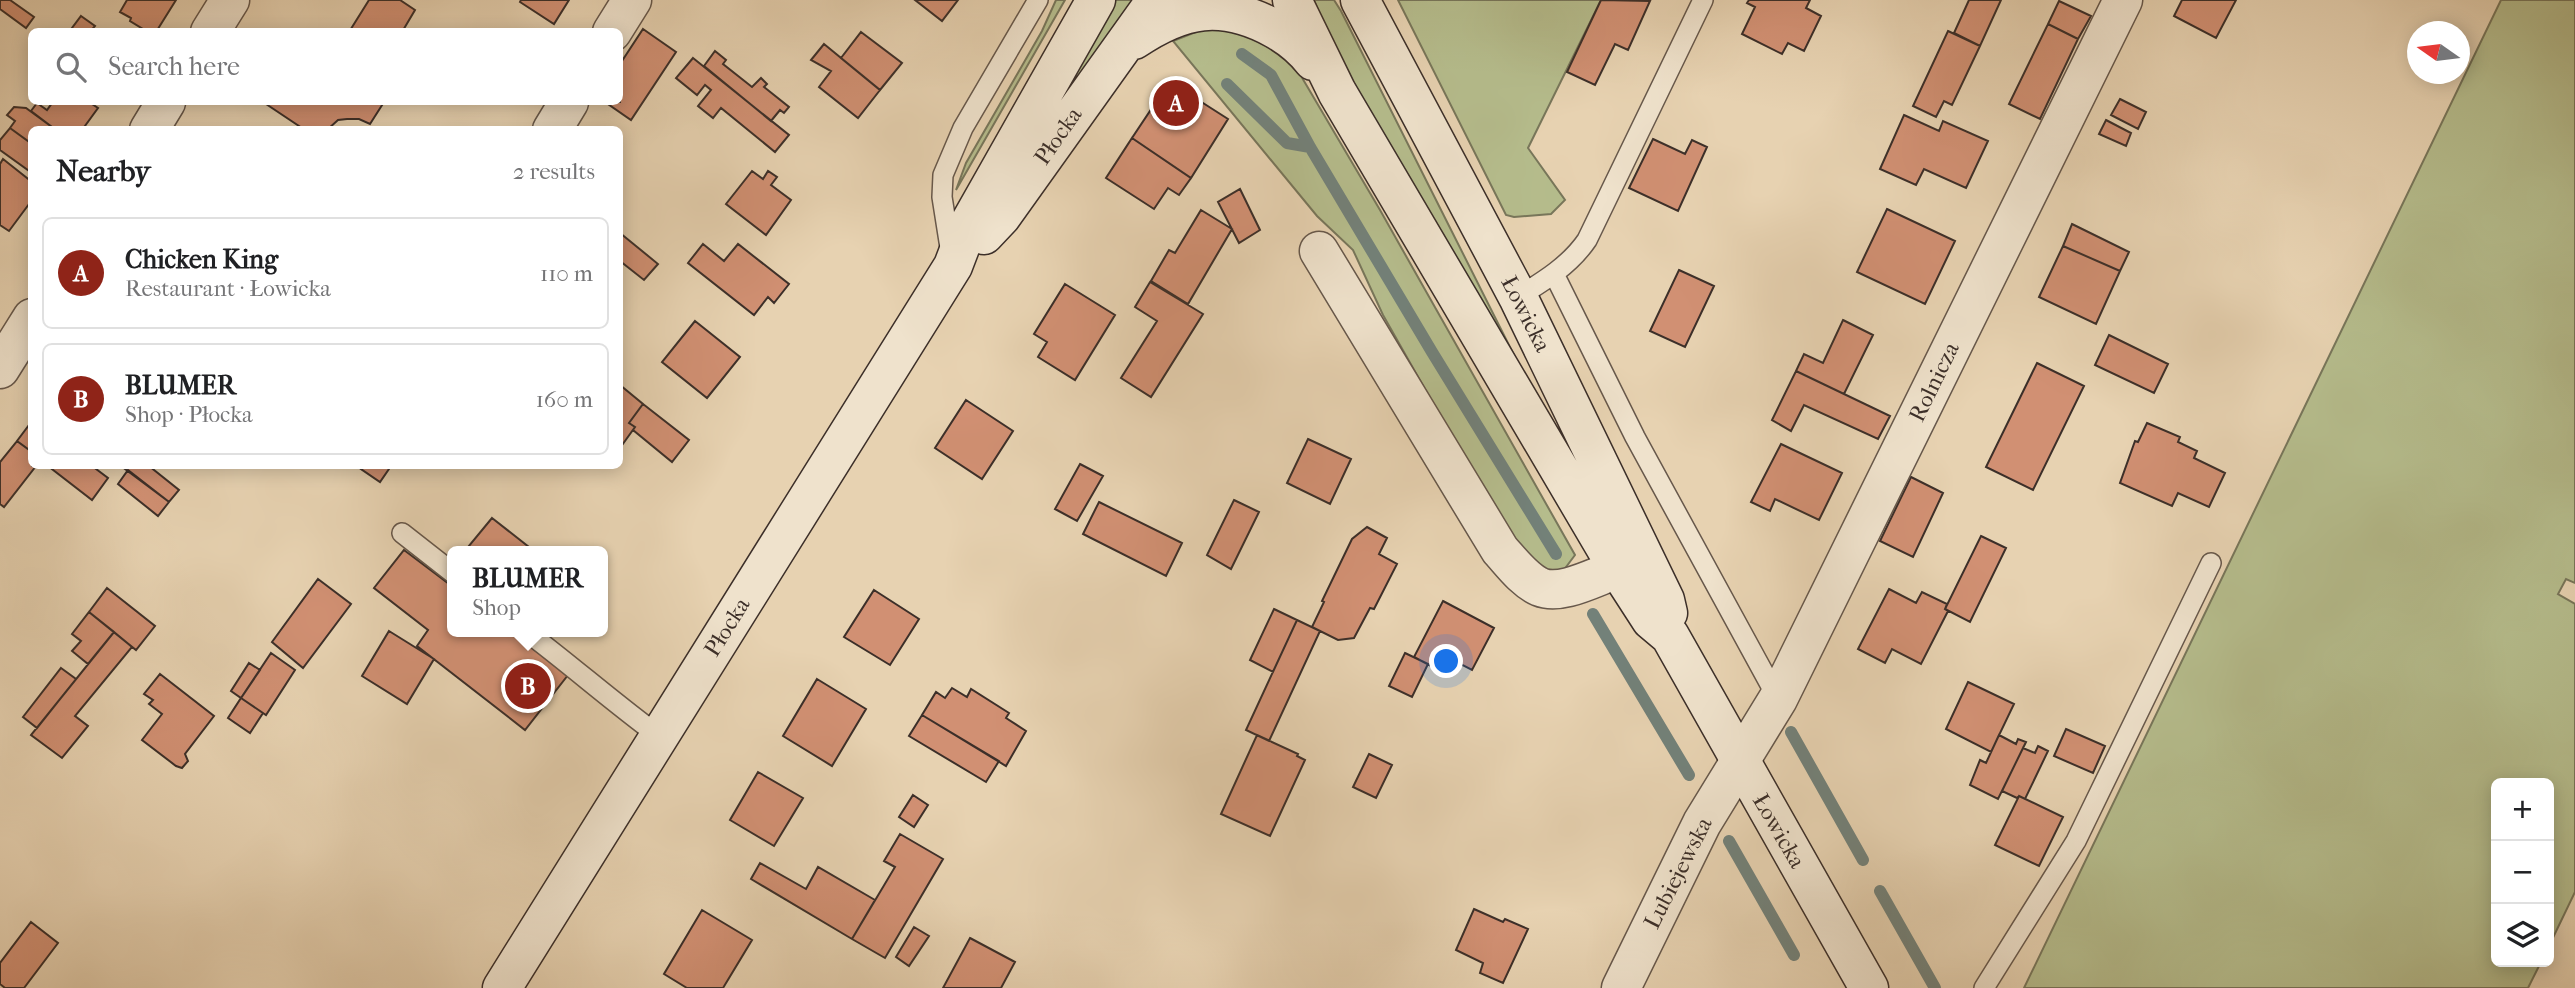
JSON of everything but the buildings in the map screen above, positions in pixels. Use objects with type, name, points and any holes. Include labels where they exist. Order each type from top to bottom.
[{"type":"street","points":[[213,28],[230,0]]},
{"type":"street","points":[[614,28],[632,0]]},
{"type":"street","name":"Płocka","points":[[502,988],[953,266],[969,225],[1096,0]]},
{"type":"street","name":"Płocka","points":[[953,266],[1001,217],[1156,0]]},
{"type":"street","name":"Łowicka","points":[[1292,0],[1337,92],[1618,569],[1651,620],[1670,636],[1869,988]]},
{"type":"street","name":"Łowicka","points":[[1360,0],[1518,297],[1668,608],[1670,636]]},
{"type":"street","name":"Rolnicza","points":[[1739,760],[1778,699],[2123,0]]},
{"type":"street","name":"Łowicka","points":[[1121,49],[1150,29],[1183,13],[1199,9],[1227,9],[1254,17],[1287,37],[1310,57],[1337,92]]},
{"type":"street","points":[[151,126],[164,105]]},
{"type":"street","points":[[554,126],[567,105]]},
{"type":"street","points":[[1319,251],[1500,550],[1540,587],[1557,590],[1618,569]]},
{"type":"street","points":[[0,369],[28,324]]},
{"type":"street","name":"Lubiejewska","points":[[1621,988],[1702,823],[1739,760]]},
{"type":"lane","points":[[953,266],[942,197],[943,176],[962,128],[1038,0]]},
{"type":"lane","points":[[1518,297],[1554,274],[1587,240],[1703,0]]},
{"type":"lane","points":[[1554,274],[1636,437],[1778,699]]},
{"type":"lane","points":[[402,533],[447,568]]},
{"type":"lane","points":[[1984,988],[2076,841],[2211,563]]},
{"type":"lane","points":[[534,637],[578,671],[613,703],[659,736]]},
{"type":"green space","points":[[1056,0],[1065,0],[956,190],[966,163],[1042,31]]},
{"type":"green space","points":[[1111,0],[1140,0],[1030,146]]},
{"type":"green space","points":[[1314,0],[1334,0],[1341,11],[1523,373],[1410,192],[1324,25]]},
{"type":"green space","points":[[1398,0],[1601,0],[1528,148],[1565,200],[1551,214],[1514,217],[1506,215]]},
{"type":"green space","points":[[2501,0],[2575,0],[2575,583],[2566,579],[2558,594],[2575,604],[2575,892],[2554,936],[2554,778],[2491,778],[2491,967],[2538,967],[2528,988],[2024,988],[2460,84],[2470,84],[2470,64]]},
{"type":"green space","points":[[1211,26],[1233,28],[1291,59],[1380,210],[1575,555],[1560,575],[1547,576],[1499,520],[1383,315],[1353,250],[1317,216],[1173,41]]},
{"type":"waterway","points":[[1242,54],[1271,75],[1310,147],[1556,554]]},
{"type":"waterway","points":[[1227,84],[1287,143],[1310,147]]},
{"type":"waterway","points":[[1593,614],[1689,775]]},
{"type":"waterway","points":[[1791,732],[1863,860]]},
{"type":"waterway","points":[[1729,841],[1794,955]]},
{"type":"waterway","points":[[1880,891],[1935,988]]},
{"type":"place","name":"Chicken King","points":[[1176,103]]},
{"type":"place","name":"BLUMER","points":[[528,686]]}]
